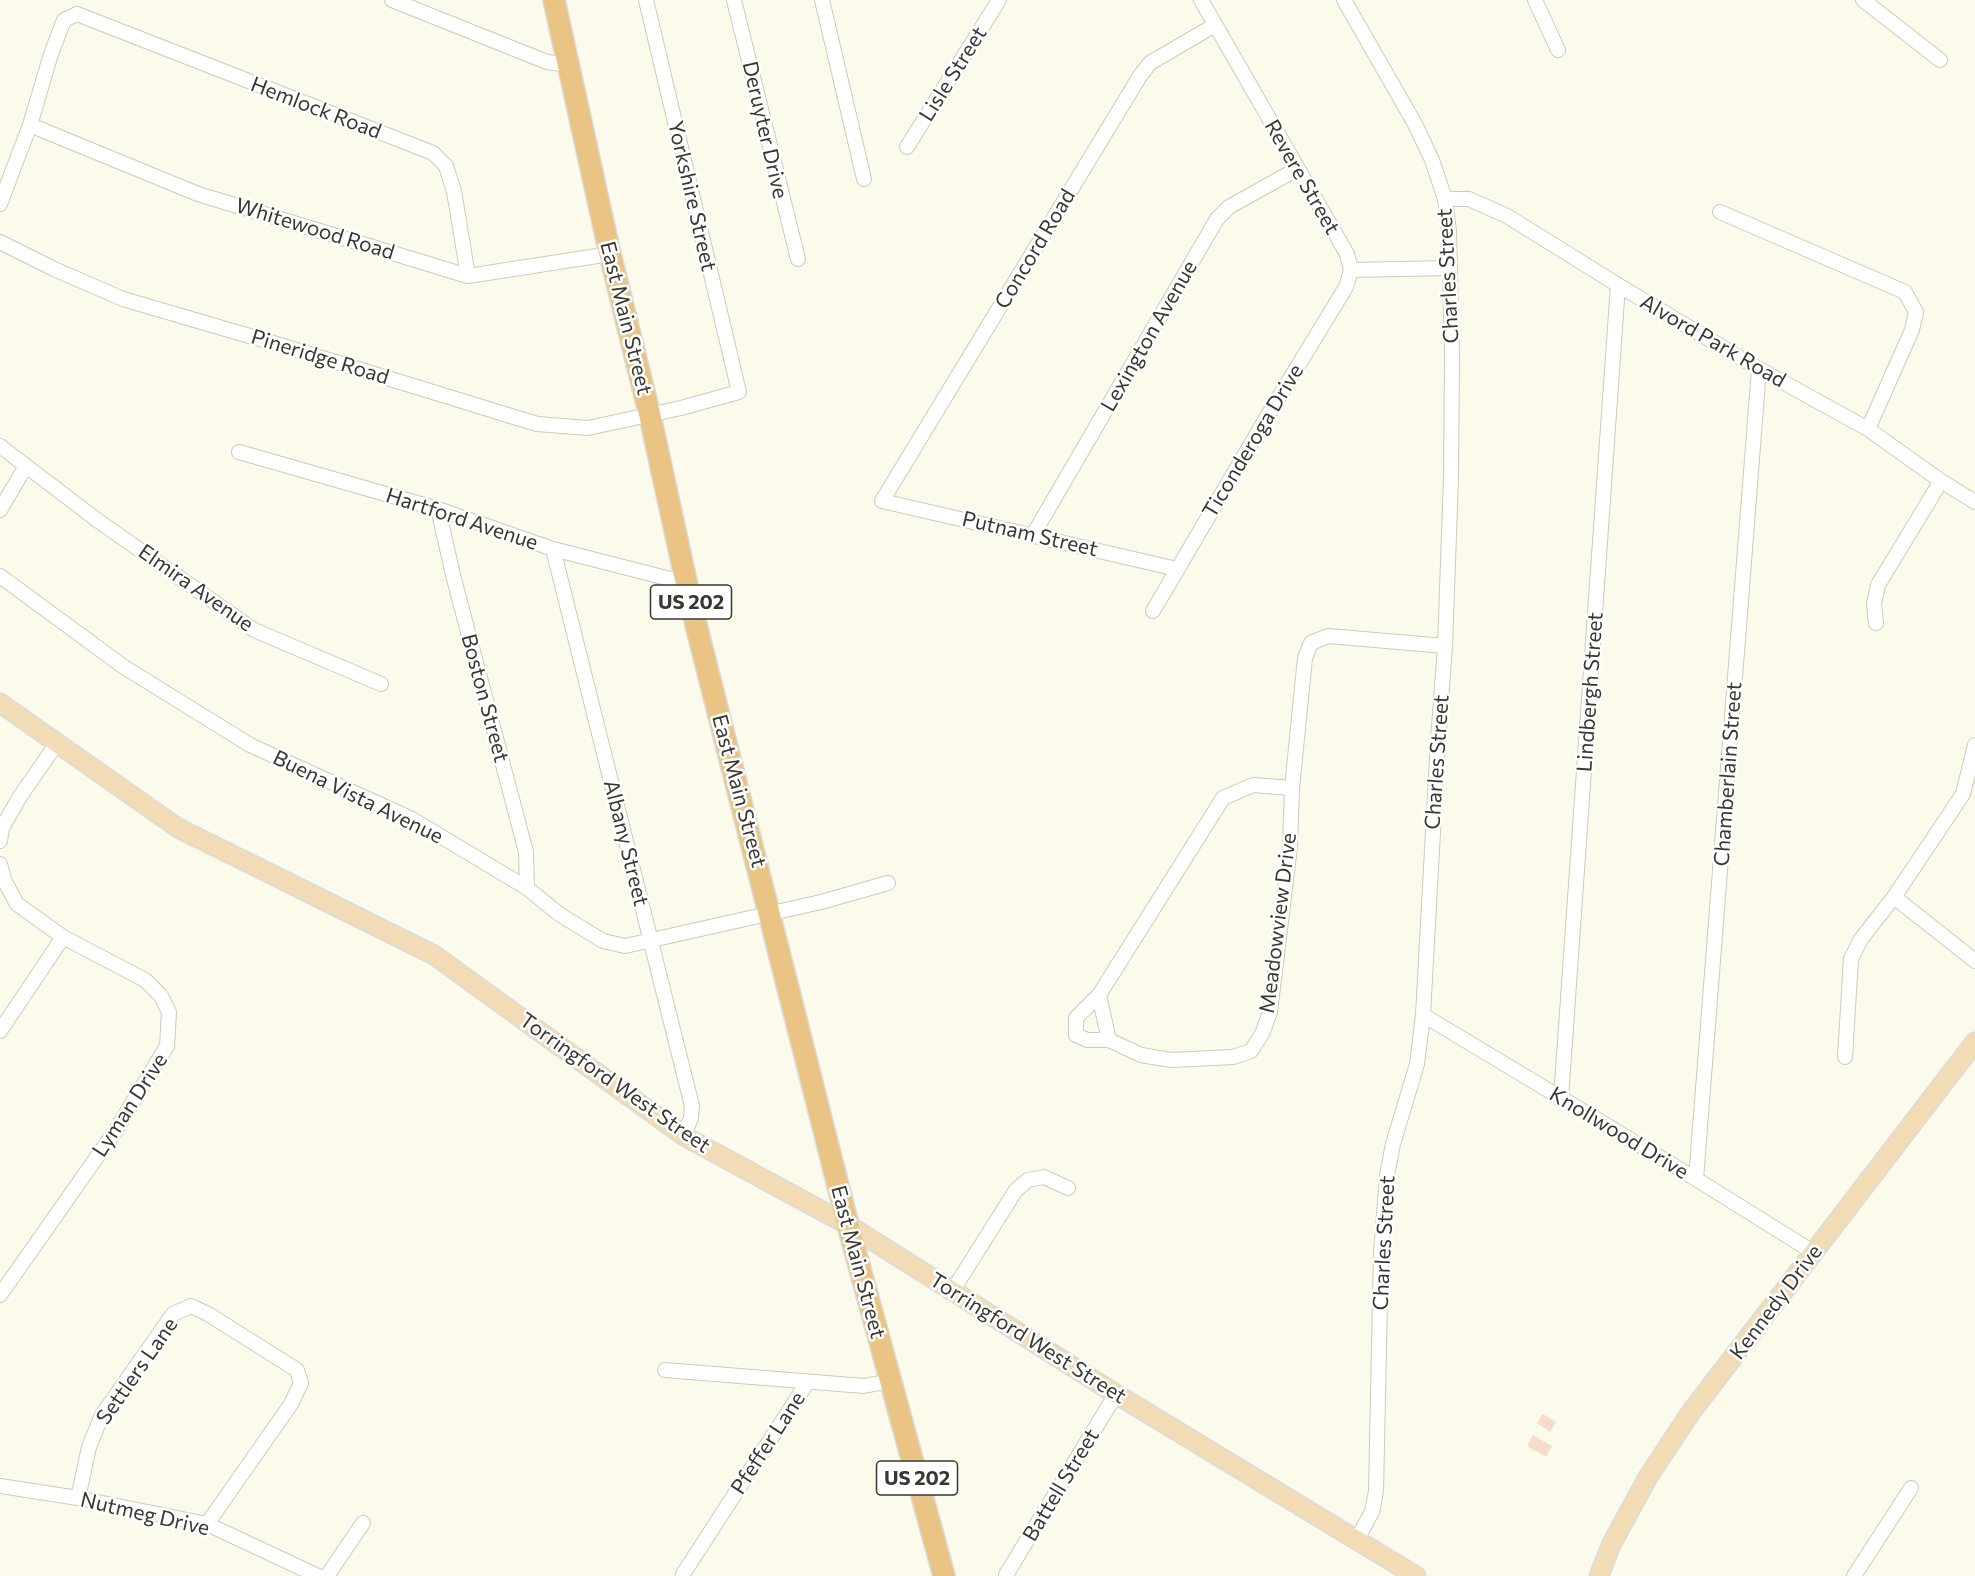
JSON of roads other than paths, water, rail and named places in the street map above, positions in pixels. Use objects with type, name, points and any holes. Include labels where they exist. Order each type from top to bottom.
[{"type":"highway","name":"East Main Street","points":[[554,0],[686,583],[848,1225],[944,1576]]},
{"type":"main road","name":"Torringford West Street","points":[[0,703],[158,815],[186,832],[434,955],[684,1136],[848,1225],[1116,1394],[1416,1576]]},
{"type":"main road","name":"Kennedy Drive","points":[[1599,1576],[1611,1545],[1648,1477],[1691,1412],[1975,1042]]},
{"type":"street","points":[[392,0],[547,62],[568,65]]},
{"type":"street","name":"Yorkshire Street","points":[[646,0],[739,392],[650,416]]},
{"type":"street","name":"Deruyter Drive","points":[[734,0],[798,259]]},
{"type":"street","points":[[822,0],[864,179]]},
{"type":"street","name":"Lisle Street","points":[[907,147],[999,0]]},
{"type":"street","name":"Revere Street","points":[[1201,0],[1347,254],[1351,270]]},
{"type":"street","name":"Charles Street","points":[[1344,0],[1415,124],[1432,160],[1445,199],[1449,231],[1452,355],[1446,646],[1438,740],[1423,1015],[1417,1064],[1393,1143],[1387,1175],[1381,1253],[1376,1491],[1372,1512],[1357,1539]]},
{"type":"street","points":[[1535,0],[1558,50]]},
{"type":"street","points":[[1863,0],[1940,60]]},
{"type":"street","name":"Hemlock Road","points":[[30,125],[51,54],[64,21],[77,14],[433,153],[447,166],[454,191],[468,276]]},
{"type":"street","name":"Concord Road","points":[[882,501],[1140,76],[1150,63],[1215,25]]},
{"type":"street","points":[[0,204],[30,125]]},
{"type":"street","name":"Whitewood Road","points":[[30,125],[198,194],[468,276],[610,254]]},
{"type":"street","name":"Lexington Avenue","points":[[1033,535],[1217,219],[1229,207],[1297,169]]},
{"type":"street","name":"Alvord Park Road","points":[[1445,199],[1470,199],[1507,216],[1759,369],[1868,429],[1941,481],[1975,502]]},
{"type":"street","points":[[1720,212],[1905,292],[1916,312],[1912,330],[1868,429]]},
{"type":"street","name":"Pineridge Road","points":[[0,242],[123,299],[537,424],[588,428],[650,416]]},
{"type":"street","points":[[1351,270],[1449,268]]},
{"type":"street","name":"Ticonderoga Drive","points":[[1153,611],[1346,287],[1351,270]]},
{"type":"street","name":"Lindbergh Street","points":[[1561,1098],[1618,285]]},
{"type":"street","name":"Chamberlain Street","points":[[1696,1179],[1759,369]]},
{"type":"street","name":"Elmira Avenue","points":[[0,446],[97,520],[254,630],[381,684]]},
{"type":"street","name":"Hartford Avenue","points":[[239,452],[438,509],[554,549],[686,583]]},
{"type":"street","points":[[0,510],[26,466]]},
{"type":"street","points":[[1876,622],[1874,604],[1878,585],[1941,481]]},
{"type":"street","name":"Putnam Street","points":[[882,501],[1177,569]]},
{"type":"street","name":"Boston Street","points":[[438,509],[454,579],[526,852],[527,888]]},
{"type":"street","name":"Albany Street","points":[[554,549],[692,1106],[692,1118],[684,1136]]},
{"type":"street","name":"Buena Vista Avenue","points":[[0,576],[124,667],[250,745],[412,819],[527,888],[559,914],[603,941],[625,946],[771,914],[888,883]]},
{"type":"street","name":"Meadowview Drive","points":[[1292,788],[1253,785],[1223,798],[1099,995],[1076,1017],[1076,1035],[1087,1040],[1109,1040],[1141,1055],[1171,1060],[1233,1057],[1251,1051],[1262,1034],[1270,1012],[1290,847],[1292,788],[1305,658],[1311,643],[1328,636],[1446,646]]},
{"type":"street","points":[[0,841],[2,828],[19,798],[57,743]]},
{"type":"street","points":[[1845,1057],[1851,959],[1861,939],[1894,897],[1963,794],[1975,744]]},
{"type":"street","name":"Lyman Drive","points":[[0,864],[4,880],[17,904],[63,938],[145,980],[161,996],[169,1012],[168,1046],[116,1130],[0,1295]]},
{"type":"street","points":[[1894,897],[1975,961]]},
{"type":"street","points":[[0,1032],[63,938]]},
{"type":"street","points":[[1099,995],[1109,1040]]},
{"type":"street","name":"Knollwood Drive","points":[[1423,1015],[1813,1252]]},
{"type":"street","points":[[953,1290],[1016,1190],[1028,1180],[1044,1177],[1068,1188]]},
{"type":"street","name":"Settlers Lane","points":[[78,1498],[89,1447],[102,1415],[173,1314],[191,1306],[208,1314],[297,1370],[301,1383],[291,1404],[207,1524]]},
{"type":"street","points":[[665,1370],[720,1373],[807,1383]]},
{"type":"street","name":"Pfeffer Lane","points":[[683,1574],[807,1383],[864,1386],[890,1381]]},
{"type":"street","name":"Battell Street","points":[[1005,1576],[1116,1394]]},
{"type":"street","name":"Nutmeg Drive","points":[[0,1486],[78,1498],[207,1524],[318,1576]]},
{"type":"street","points":[[1854,1576],[1911,1488]]},
{"type":"street","points":[[327,1576],[363,1523]]}]
